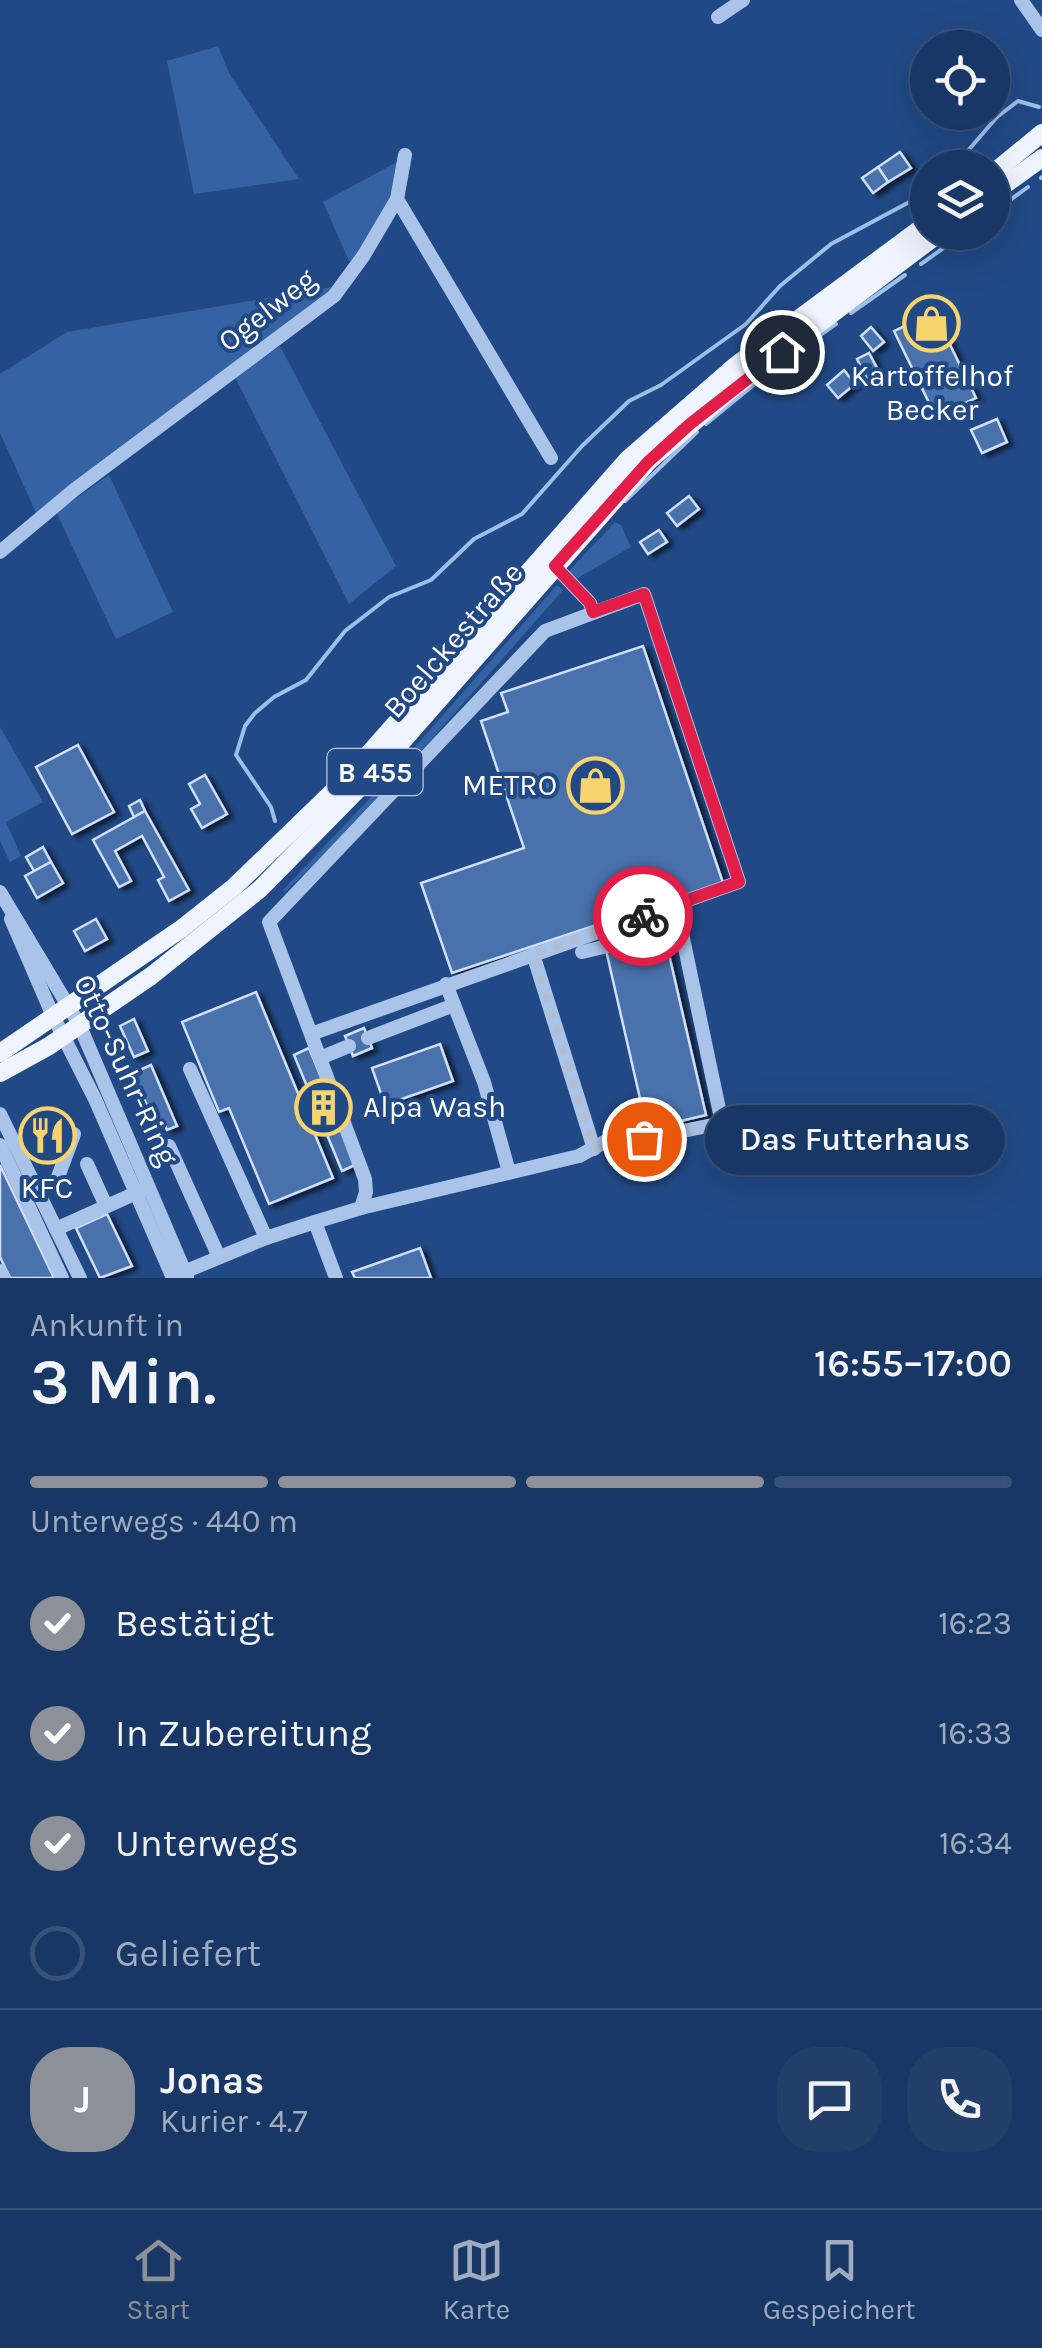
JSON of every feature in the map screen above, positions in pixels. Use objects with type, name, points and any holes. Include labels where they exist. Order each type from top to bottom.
[{"type":"main road","points":[[1010,160],[1042,134]]},
{"type":"main road","points":[[1010,181],[1042,158]]},
{"type":"main road","name":"Boelckestraße","points":[[0,1053],[210,907],[281,845],[351,774],[628,459],[735,366],[910,236]]},
{"type":"main road","name":"Boelckestraße","points":[[0,1073],[72,1030],[197,942],[260,889],[378,769],[648,462],[690,424],[917,250]]},
{"type":"street","points":[[718,17],[743,0]]},
{"type":"street","points":[[1021,0],[1042,30]]},
{"type":"street","points":[[405,155],[397,199],[551,458]]},
{"type":"street","name":"Ogelweg","points":[[0,552],[74,490],[334,296],[397,199]]},
{"type":"street","points":[[555,566],[590,603],[593,612]]},
{"type":"street","points":[[311,1034],[739,882],[644,594],[545,631],[270,922],[311,1034],[365,1179],[361,1208]]},
{"type":"street","name":"Otto-Suhr-Ring","points":[[0,891],[72,1030],[179,1276]]},
{"type":"street","points":[[179,1276],[266,1238],[315,1222],[578,1156],[619,1134],[644,1139],[722,1123],[681,928],[582,952]]},
{"type":"street","points":[[533,954],[594,1149]]},
{"type":"street","points":[[446,984],[484,1082],[510,1172]]},
{"type":"street","points":[[368,1038],[454,1004]]},
{"type":"street","points":[[320,1058],[349,1046]]},
{"type":"street","points":[[190,1069],[266,1238]]},
{"type":"street","points":[[0,1114],[80,1278]]},
{"type":"street","points":[[58,1177],[74,1134]]},
{"type":"street","points":[[0,1144],[62,1278]]},
{"type":"street","points":[[170,1146],[219,1257]]},
{"type":"street","points":[[86,1164],[106,1206]]},
{"type":"street","points":[[56,1229],[143,1189]]},
{"type":"street","points":[[315,1222],[336,1278]]},
{"type":"street","points":[[0,1270],[4,1278]]},
{"type":"shaded area","points":[[218,46],[229,73],[299,179],[194,194],[167,61]]},
{"type":"shaded area","points":[[399,161],[388,203],[354,260],[349,261],[323,202]]},
{"type":"shaded area","points":[[338,286],[37,515],[0,433],[0,374],[67,332]]},
{"type":"shaded area","points":[[280,346],[396,566],[349,604],[235,377]]},
{"type":"shaded area","points":[[109,475],[173,612],[116,639],[56,512]]},
{"type":"shaded area","points":[[615,522],[621,525],[631,547],[576,579],[569,571]]},
{"type":"shaded area","points":[[557,585],[563,590],[363,817],[285,892],[283,890],[373,795]]},
{"type":"shaded area","points":[[0,727],[43,802],[6,822],[21,856],[10,862],[0,841]]},
{"type":"building","points":[[900,152],[910,169],[888,182],[878,167]]},
{"type":"building","points":[[878,167],[888,182],[873,193],[862,178]]},
{"type":"building","points":[[934,312],[976,398],[936,417],[894,331]]},
{"type":"building","points":[[871,327],[884,342],[873,351],[861,336]]},
{"type":"building","points":[[869,353],[877,368],[871,371],[875,380],[869,383],[857,359]]},
{"type":"building","points":[[844,370],[855,384],[838,398],[827,385]]},
{"type":"building","points":[[997,419],[1007,442],[982,453],[971,430]]},
{"type":"building","points":[[689,496],[699,509],[677,526],[667,513]]},
{"type":"building","points":[[659,530],[667,542],[648,554],[640,542]]},
{"type":"building","name":"METRO","points":[[643,646],[723,883],[452,973],[421,883],[524,848],[481,721],[508,712],[501,693]]},
{"type":"building","points":[[78,745],[114,812],[72,834],[36,767]]},
{"type":"building","points":[[205,775],[227,814],[202,828],[191,809],[200,804],[189,784]]},
{"type":"building","points":[[140,800],[145,811],[134,817],[129,806]]},
{"type":"building","points":[[145,811],[189,890],[169,901],[158,880],[164,877],[142,836],[115,851],[131,881],[119,887],[93,840]]},
{"type":"building","points":[[43,847],[51,862],[34,871],[26,857]]},
{"type":"building","points":[[51,862],[63,883],[37,898],[25,876]]},
{"type":"building","points":[[96,919],[107,939],[85,951],[74,931]]},
{"type":"building","points":[[665,937],[706,1115],[647,1129],[606,950]]},
{"type":"building","points":[[256,992],[333,1178],[269,1204],[229,1108],[219,1112],[182,1022]]},
{"type":"building","points":[[134,1019],[148,1051],[134,1057],[120,1026]]},
{"type":"building","points":[[364,1028],[372,1048],[353,1056],[345,1036]]},
{"type":"building","points":[[440,1044],[453,1081],[385,1105],[372,1068]]},
{"type":"building","name":"Alpa Wash","points":[[309,1048],[357,1164],[342,1171],[294,1055]]},
{"type":"building","points":[[151,1065],[177,1126],[167,1130],[163,1121],[155,1124],[133,1073]]},
{"type":"building","name":"KFC","points":[[47,1116],[60,1122],[66,1135],[60,1148],[47,1154],[34,1148],[28,1135],[34,1122]]},
{"type":"building","points":[[0,1165],[54,1278],[10,1278],[0,1257]]},
{"type":"building","points":[[107,1214],[132,1266],[100,1278],[76,1228]]},
{"type":"building","points":[[420,1248],[431,1278],[355,1278],[352,1272]]},
{"type":"waterway","points":[[969,150],[997,117],[1018,101],[1039,107]]},
{"type":"waterway","points":[[1010,200],[1028,187]]},
{"type":"waterway","points":[[275,821],[271,807],[236,755],[245,726],[255,713],[274,697],[306,680],[345,631],[389,597],[431,580],[474,539],[522,514],[582,446],[629,401],[661,385],[746,324],[780,286],[831,244],[910,202]]},
{"type":"waterway","points":[[921,264],[941,250]]},
{"type":"waterway","points":[[851,313],[905,275]]},
{"type":"waterway","points":[[706,424],[836,324]]},
{"type":"waterway","points":[[625,501],[697,432]]},
{"type":"way so far","points":[[643,916],[533,954],[594,1149],[619,1134],[644,1139]]},
{"type":"place","name":"Kartoffelhof Becker","points":[[932,323]]},
{"type":"place","name":"METRO","points":[[596,785]]},
{"type":"place","name":"Alpa Wash","points":[[324,1107]]},
{"type":"place","name":"KFC","points":[[47,1135]]},
{"type":"place","name":"Das Futterhaus","points":[[644,1139]]},
{"type":"route","points":[[643,916],[739,882],[644,594],[593,612],[590,603],[555,566],[648,462],[782,352]]}]
